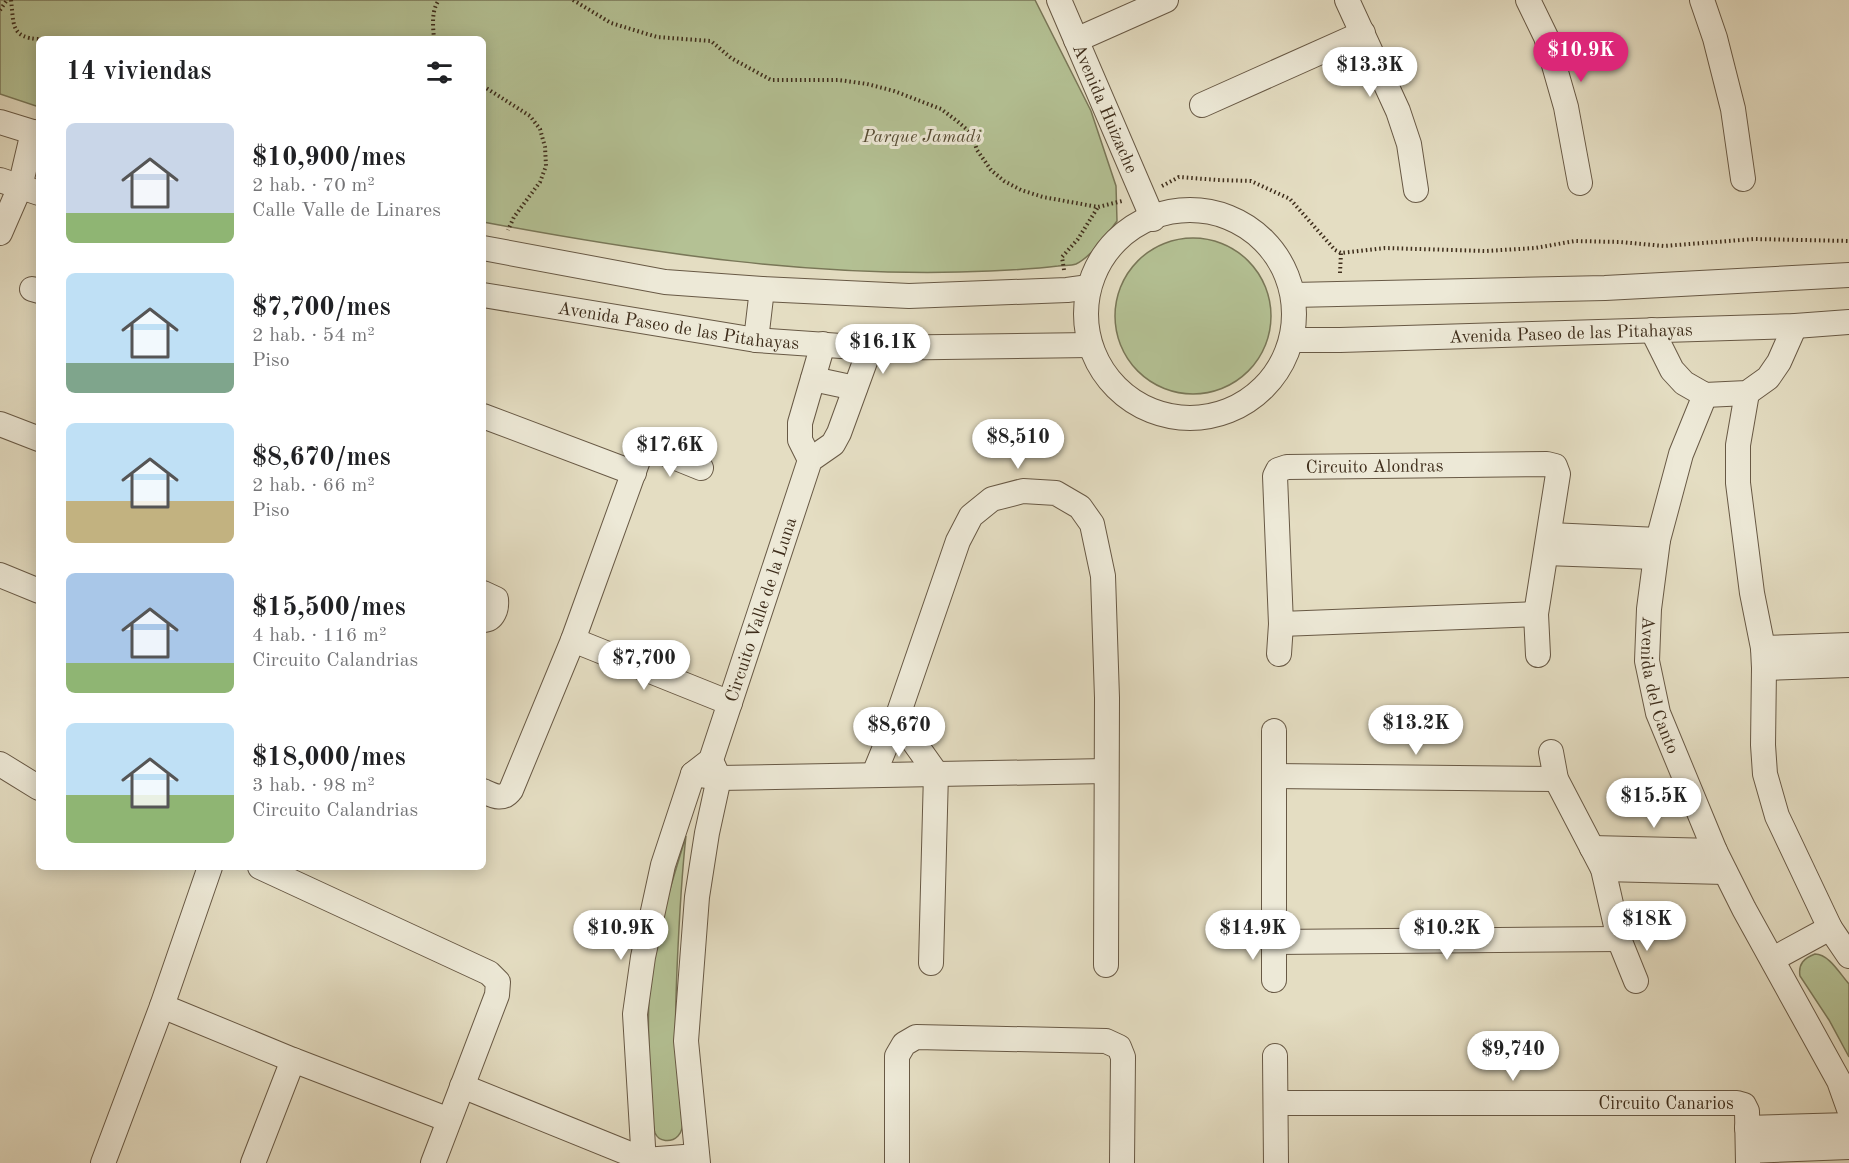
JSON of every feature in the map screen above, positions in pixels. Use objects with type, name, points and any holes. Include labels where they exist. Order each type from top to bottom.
[{"type":"street","points":[[1077,40],[1166,0]]},
{"type":"street","points":[[1347,0],[1398,111],[1409,144],[1416,190]]},
{"type":"street","points":[[1528,0],[1546,37],[1566,107],[1580,183]]},
{"type":"street","points":[[1702,0],[1715,38],[1734,110],[1743,179]]},
{"type":"street","name":"Avenida Huizache","points":[[1062,1],[1154,219]]},
{"type":"street","points":[[1202,105],[1363,33]]},
{"type":"street","points":[[0,122],[36,133],[20,187],[0,233]]},
{"type":"street","points":[[491,250],[665,282],[762,289],[909,296],[1078,288],[1118,239],[1140,223],[1166,213],[1197,210],[1228,217],[1256,232],[1277,255],[1293,295],[1295,312],[1292,340],[1278,371],[1256,396],[1226,412],[1193,418],[1159,414],[1129,399],[1105,375],[1090,345],[1086,316],[1078,288]]},
{"type":"street","points":[[1293,295],[1605,288],[1849,275]]},
{"type":"street","points":[[756,340],[762,289]]},
{"type":"street","name":"Avenida Paseo de las Pitahayas","points":[[486,295],[756,340],[870,348],[1090,345]]},
{"type":"street","name":"Avenida Paseo de las Pitahayas","points":[[1292,340],[1795,326],[1849,322]]},
{"type":"street","points":[[1652,330],[1672,370],[1684,383],[1705,395],[1747,393],[1768,378],[1779,362],[1795,326]]},
{"type":"street","points":[[823,344],[800,423],[800,440],[810,460],[832,444],[839,433],[870,348]]},
{"type":"street","points":[[813,379],[855,388]]},
{"type":"street","points":[[1747,393],[1738,445],[1738,483],[1763,658],[1762,745],[1765,774],[1777,816],[1830,928],[1849,957]]},
{"type":"street","name":"Avenida del Canto","points":[[1705,395],[1681,454],[1657,549],[1648,609],[1647,661],[1658,713],[1720,862],[1839,1081],[1849,1109]]},
{"type":"street","points":[[486,417],[634,473]]},
{"type":"street","points":[[0,424],[36,438]]},
{"type":"street","points":[[486,792],[499,798],[507,795],[511,790],[573,640],[640,452],[649,447],[700,468]]},
{"type":"street","name":"Circuito Valle de la Luna","points":[[644,1162],[635,1014],[642,957],[663,866],[708,771],[810,460]]},
{"type":"street","name":"Circuito Alondras","points":[[1279,654],[1281,624],[1275,476],[1278,470],[1287,467],[1547,464],[1555,466],[1558,474],[1536,614],[1538,655]]},
{"type":"street","points":[[874,774],[897,718],[958,541],[971,516],[992,499],[1023,491],[1056,493],[1080,507],[1092,524],[1103,576],[1107,698],[1106,965]]},
{"type":"street","points":[[1548,544],[1657,549]]},
{"type":"street","points":[[0,575],[36,590]]},
{"type":"street","points":[[486,594],[496,599],[497,604],[492,617],[486,620]]},
{"type":"street","points":[[1281,624],[1536,614]]},
{"type":"street","points":[[573,640],[730,703]]},
{"type":"street","points":[[1763,658],[1849,645]]},
{"type":"street","points":[[1763,658],[1849,665]]},
{"type":"street","points":[[897,718],[936,773],[931,963]]},
{"type":"street","points":[[1274,731],[1274,980]]},
{"type":"street","points":[[1551,752],[1556,779],[1598,859],[1619,939],[1636,981]]},
{"type":"street","points":[[0,764],[36,786]]},
{"type":"street","points":[[708,771],[874,774],[1106,771]]},
{"type":"street","name":"Circuito Valle de la Luna","points":[[698,1159],[686,1041],[697,897],[707,833],[708,771]]},
{"type":"street","points":[[1274,776],[1556,779]]},
{"type":"street","points":[[1598,859],[1720,862]]},
{"type":"street","points":[[103,1163],[162,1006],[209,870]]},
{"type":"street","points":[[266,870],[489,973],[498,982],[497,995],[433,1163]]},
{"type":"street","points":[[1773,959],[1830,928]]},
{"type":"street","points":[[1275,942],[1619,939]]},
{"type":"street","points":[[162,1006],[293,1060],[449,1120]]},
{"type":"street","points":[[897,1163],[897,1056],[904,1044],[916,1037],[1106,1041],[1119,1047],[1123,1057],[1122,1163]]},
{"type":"street","points":[[1275,1056],[1276,1163]]},
{"type":"street","points":[[253,1163],[293,1060]]},
{"type":"street","points":[[462,1086],[644,1162],[698,1159]]},
{"type":"street","name":"Circuito Canarios","points":[[1276,1102],[1737,1102],[1744,1104],[1747,1111],[1748,1147],[1849,1125]]},
{"type":"street","points":[[1748,1147],[1849,1147]]},
{"type":"path","points":[[0,10],[9,0]]},
{"type":"path","points":[[9,0],[18,34],[25,38],[36,39]]},
{"type":"path","points":[[434,36],[433,20],[439,0]]},
{"type":"path","points":[[573,0],[610,23],[657,37],[711,41],[731,58],[771,80],[840,80],[867,84],[894,91],[941,109],[971,133],[977,150],[992,170],[1004,181],[1043,197],[1098,207],[1143,195],[1179,177],[1251,181],[1290,199],[1335,250],[1341,253],[1385,248],[1486,251],[1535,248],[1575,241],[1664,246],[1754,239],[1849,241]]},
{"type":"path","points":[[486,88],[530,116],[540,129],[545,147],[546,166],[540,182],[491,250]]},
{"type":"path","points":[[1078,288],[1062,257],[1078,238],[1098,207]]},
{"type":"green space","name":"Parque Jamadi","points":[[0,0],[1035,0],[1091,111],[1116,186],[1117,221],[1093,251],[1074,265],[1016,270],[926,272],[862,271],[735,261],[608,244],[486,223],[486,36],[36,36],[36,106],[0,94]]},
{"type":"green space","points":[[1193,238],[1223,244],[1248,261],[1265,286],[1271,316],[1265,346],[1248,371],[1223,388],[1193,394],[1163,388],[1138,371],[1121,346],[1115,316],[1121,286],[1138,261],[1163,244]]},
{"type":"green space","points":[[686,836],[680,902],[676,1014],[676,1048],[683,1100],[683,1122],[678,1136],[672,1140],[665,1140],[657,1136],[653,1124],[648,1027],[649,998],[658,936]]},
{"type":"green space","points":[[1815,954],[1830,961],[1849,984],[1849,1057],[1829,1020],[1800,976],[1803,962]]}]
